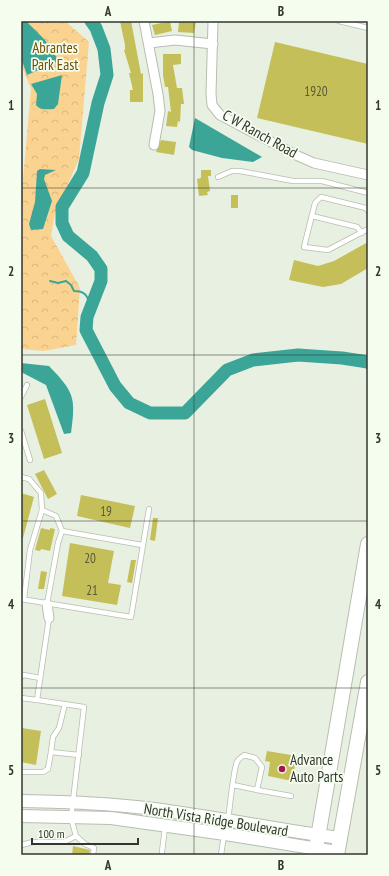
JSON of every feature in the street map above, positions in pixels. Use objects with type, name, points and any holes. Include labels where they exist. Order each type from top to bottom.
[{"type":"main road","points":[[317,846],[368,544]]},
{"type":"main road","points":[[338,848],[368,682]]},
{"type":"street","points":[[144,21],[150,43],[160,111],[154,145]]},
{"type":"street","name":"C W Ranch Road","points":[[213,21],[211,94],[212,105],[220,115],[314,163],[368,175]]},
{"type":"street","points":[[150,43],[176,40],[212,44]]},
{"type":"street","points":[[47,604],[48,618]]},
{"type":"street","name":"North Vista Ridge Boulevard","points":[[21,801],[74,802],[155,809],[228,821],[317,846]]},
{"type":"street","name":"North Vista Ridge Boulevard","points":[[21,816],[111,818],[338,848]]},
{"type":"lane","points":[[339,21],[368,28]]},
{"type":"lane","points":[[218,176],[240,170],[292,181],[322,181],[368,193]]},
{"type":"lane","points":[[368,211],[366,208],[321,196],[315,203],[304,247],[328,250],[368,229]]},
{"type":"lane","points":[[312,216],[357,227],[362,233]]},
{"type":"lane","points":[[21,397],[27,385]]},
{"type":"lane","points":[[21,431],[30,460]]},
{"type":"lane","points":[[21,477],[29,478],[41,492],[42,510],[30,550],[23,599],[131,617],[149,509]]},
{"type":"lane","points":[[42,510],[56,516],[62,531],[58,543],[47,604]]},
{"type":"lane","points":[[62,531],[142,545]]},
{"type":"lane","points":[[37,700],[48,618]]},
{"type":"lane","points":[[21,677],[24,675],[40,678]]},
{"type":"lane","points":[[21,698],[84,707],[71,818],[76,836],[85,844],[94,848],[93,855]]},
{"type":"lane","points":[[21,772],[43,772],[48,769],[53,737],[59,728],[65,704]]},
{"type":"lane","points":[[51,752],[79,755]]},
{"type":"lane","points":[[228,821],[237,762],[244,755],[255,758],[262,767],[258,790]]},
{"type":"lane","points":[[233,785],[291,796]]},
{"type":"lane","points":[[162,852],[166,825]]},
{"type":"lane","points":[[221,855],[225,834]]},
{"type":"lane","points":[[21,845],[33,842],[64,842],[76,836]]},
{"type":"green space","name":"Abrantes Park East","points":[[21,21],[65,21],[89,42],[79,159],[55,213],[51,236],[80,288],[76,345],[44,351],[21,349],[21,232],[23,220],[21,202],[31,89],[21,64]]},
{"type":"water","points":[[21,21],[26,21],[45,40],[59,61],[27,75],[21,58]]},
{"type":"water","points":[[62,75],[58,104],[54,109],[44,109],[38,107],[36,105],[37,94],[31,84]]},
{"type":"water","points":[[195,118],[262,157],[253,162],[222,158],[192,150],[189,147]]},
{"type":"water","points":[[40,169],[56,170],[45,175],[44,179],[52,201],[43,229],[31,230],[29,224],[35,202],[37,171]]},
{"type":"water","points":[[335,355],[368,357],[368,369],[325,356]]},
{"type":"water","points":[[21,363],[49,366],[64,382],[73,403],[71,433],[64,434],[46,385],[21,372]]},
{"type":"building","points":[[120,21],[131,21],[141,74],[143,73],[143,102],[130,102],[130,90],[133,90],[129,73],[131,73],[124,50],[125,45]]},
{"type":"building","points":[[170,21],[172,31],[155,35],[152,25]]},
{"type":"building","points":[[179,21],[196,21],[194,33],[178,32]]},
{"type":"building","points":[[275,42],[368,64],[368,144],[257,118]]},
{"type":"building","points":[[163,54],[181,54],[181,64],[173,65],[177,88],[182,88],[184,104],[181,104],[180,122],[178,121],[177,127],[166,126],[168,111],[171,112],[168,87],[165,87],[163,75]]},
{"type":"building","points":[[161,140],[176,142],[174,155],[156,152]]},
{"type":"building","points":[[201,170],[211,170],[211,176],[208,176],[210,191],[207,192],[208,195],[199,196],[197,179],[201,178]]},
{"type":"building","points":[[231,195],[238,195],[238,208],[231,208]]},
{"type":"building","points":[[368,242],[368,268],[341,284],[323,287],[289,280],[294,260],[318,266],[334,261]]},
{"type":"building","points":[[45,399],[62,453],[44,459],[27,405]]},
{"type":"building","points":[[44,470],[57,494],[48,499],[35,474]]},
{"type":"building","points":[[21,493],[34,497],[23,538],[21,538]]},
{"type":"building","points":[[81,495],[135,506],[130,528],[77,516]]},
{"type":"building","points":[[153,518],[158,518],[155,541],[150,540]]},
{"type":"building","points":[[41,528],[50,530],[50,528],[55,529],[50,551],[41,549],[40,551],[35,550]]},
{"type":"building","points":[[70,543],[114,551],[108,583],[121,585],[117,605],[62,596]]},
{"type":"building","points":[[131,560],[136,560],[132,583],[127,582]]},
{"type":"building","points":[[41,571],[47,572],[44,589],[38,589]]},
{"type":"building","points":[[22,728],[41,731],[36,765],[21,762]]},
{"type":"building","name":"Advance Auto Parts","points":[[267,751],[297,756],[292,781],[268,776],[270,762],[265,761]]},
{"type":"building","points":[[73,846],[90,850],[89,855],[72,855]]},
{"type":"waterway","points":[[91,21],[96,28],[104,49],[107,75],[98,103],[83,173],[62,207],[62,223],[68,236],[92,256],[101,269],[101,281],[87,317],[86,330],[115,386],[129,403],[150,413],[185,413],[227,370],[253,360],[298,355],[342,358],[368,362]]},
{"type":"waterway","points":[[50,281],[58,283],[66,281],[71,285],[74,291],[84,293],[91,306]]},
{"type":"place","name":"Advance Auto Parts","points":[[282,769]]}]
